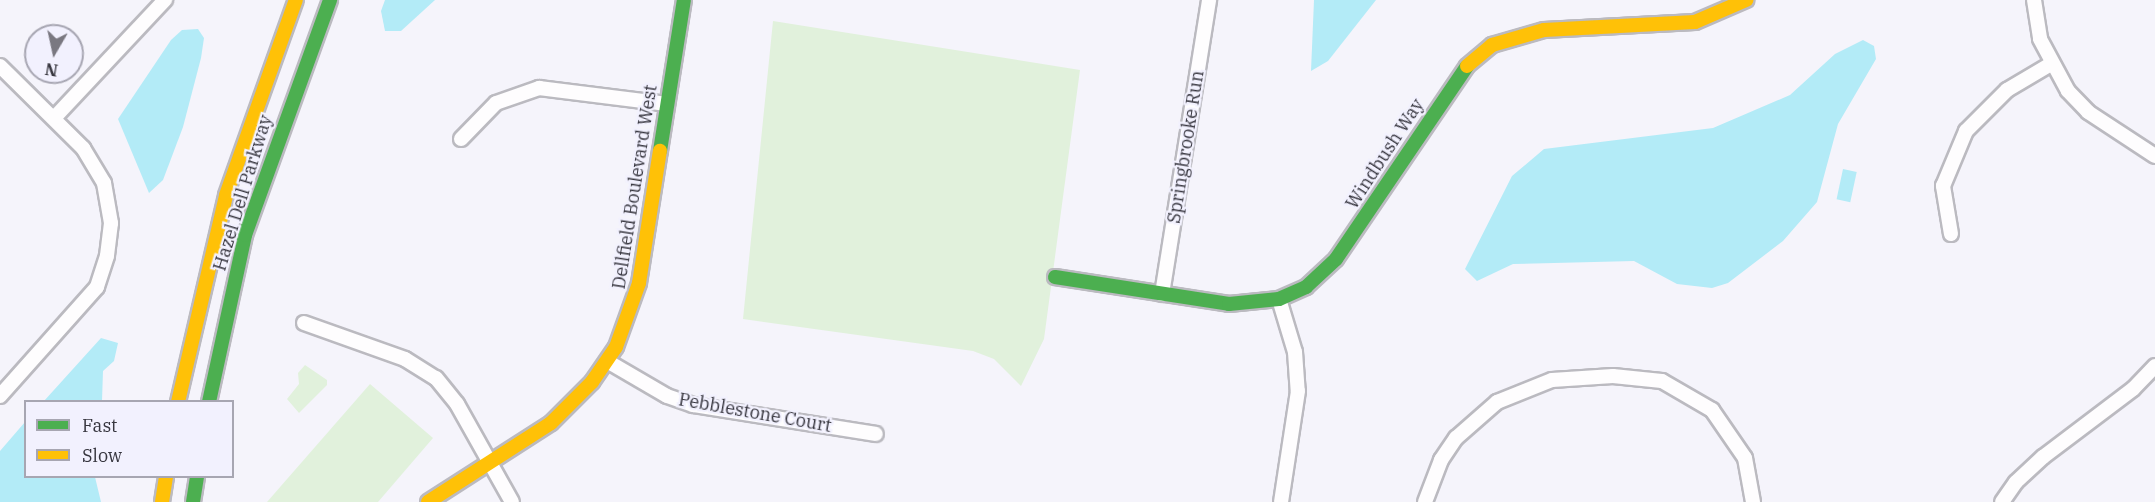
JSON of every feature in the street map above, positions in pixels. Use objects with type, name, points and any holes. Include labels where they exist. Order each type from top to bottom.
[{"type":"street","points":[[49,112],[165,0]]},
{"type":"street","name":"Hazel Dell Parkway","points":[[178,400],[226,195],[296,0]]},
{"type":"street","name":"Hazel Dell Parkway","points":[[209,400],[245,235],[330,0]]},
{"type":"street","name":"Dellfield Boulevard West","points":[[428,502],[551,423],[607,361],[639,283],[684,0]]},
{"type":"street","name":"Springbrooke Run","points":[[1162,294],[1209,0]]},
{"type":"street","name":"Windbush Way","points":[[1055,277],[1229,304],[1279,299],[1306,286],[1336,259],[1448,88],[1471,61],[1492,45],[1544,30],[1695,22],[1746,0]]},
{"type":"street","points":[[2034,0],[2040,39],[2051,64],[2088,112],[2155,156]]},
{"type":"street","points":[[1951,234],[1943,186],[1966,131],[2007,90],[2051,64]]},
{"type":"street","points":[[0,66],[49,112],[82,148],[104,183],[111,223],[107,256],[87,303],[0,396]]},
{"type":"street","points":[[461,139],[503,99],[539,88],[667,104]]},
{"type":"street","points":[[1279,299],[1295,352],[1298,390],[1281,502]]},
{"type":"street","points":[[304,323],[394,355],[429,372],[457,404],[512,502]]},
{"type":"street","name":"Pebblestone Court","points":[[607,361],[667,396],[693,405],[876,434]]},
{"type":"street","points":[[2002,502],[2016,482],[2043,457],[2133,389],[2155,366]]},
{"type":"street","points":[[1425,502],[1441,460],[1456,438],[1497,402],[1551,380],[1632,377],[1662,381],[1712,410],[1744,458],[1753,502]]},
{"type":"street","points":[[162,502],[166,478]]},
{"type":"street","points":[[193,502],[197,478]]},
{"type":"green space","points":[[773,21],[1080,70],[1044,339],[1021,386],[994,359],[973,351],[743,319]]},
{"type":"green space","points":[[305,365],[327,380],[327,385],[299,413],[287,399],[299,384],[298,373]]},
{"type":"green space","points":[[370,384],[433,438],[378,502],[267,502]]},
{"type":"water","points":[[385,0],[435,0],[401,31],[385,31],[381,11]]},
{"type":"water","points":[[1314,0],[1376,0],[1328,61],[1311,71]]},
{"type":"water","points":[[198,29],[204,38],[201,58],[183,127],[163,180],[149,193],[118,119],[171,40],[182,30]]},
{"type":"water","points":[[1863,40],[1874,46],[1876,59],[1838,124],[1817,202],[1783,241],[1728,283],[1712,288],[1677,284],[1634,261],[1513,264],[1477,281],[1465,269],[1512,176],[1544,149],[1713,128],[1790,95],[1835,54]]},
{"type":"water","points":[[1843,169],[1857,172],[1850,202],[1837,199]]},
{"type":"water","points":[[101,338],[118,343],[114,361],[103,371],[102,400],[45,400]]},
{"type":"water","points":[[24,423],[24,478],[95,478],[101,502],[0,502],[0,451]]},
{"type":"traffic: fast","points":[[209,400],[245,235],[330,0]]},
{"type":"traffic: fast","points":[[660,151],[684,0]]},
{"type":"traffic: fast","points":[[1055,277],[1229,304],[1279,299],[1306,287],[1336,259],[1467,66]]},
{"type":"traffic: fast","points":[[193,502],[197,478]]},
{"type":"traffic: slow","points":[[178,400],[226,195],[296,0]]},
{"type":"traffic: slow","points":[[1467,66],[1492,45],[1544,30],[1695,22],[1746,0]]},
{"type":"traffic: slow","points":[[428,502],[551,423],[592,382],[616,347],[639,283],[660,151]]},
{"type":"traffic: slow","points":[[162,502],[166,478]]}]
